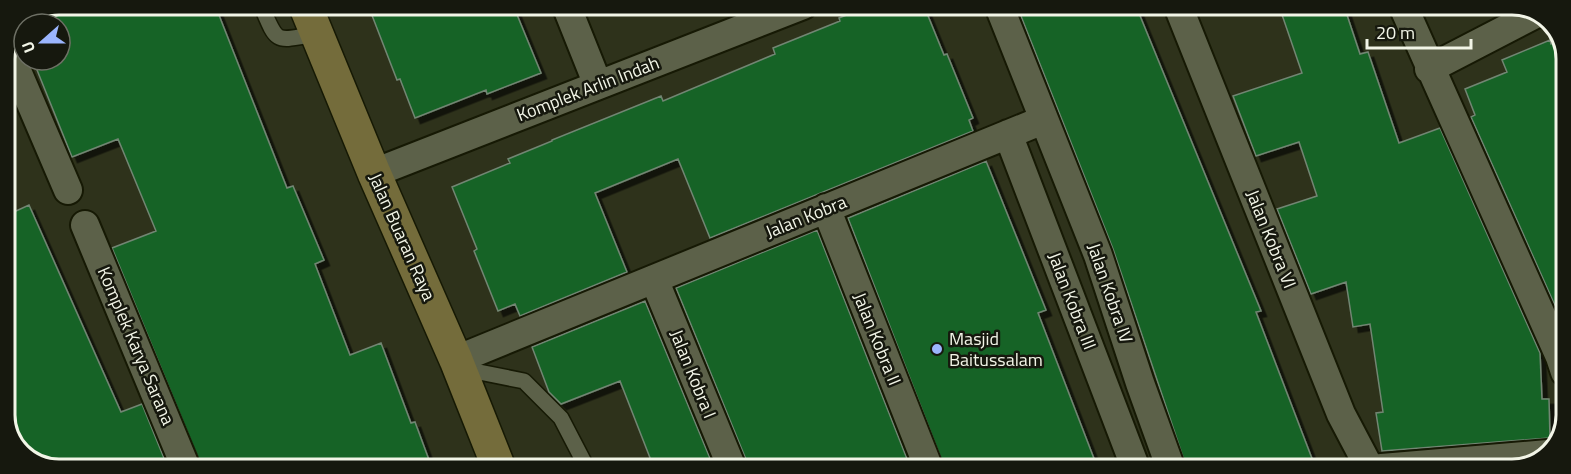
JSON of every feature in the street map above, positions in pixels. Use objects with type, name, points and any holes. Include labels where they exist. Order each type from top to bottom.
[{"type":"street","points":[[570,15],[598,85]]},
{"type":"street","name":"Komplek Arlin Indah","points":[[374,173],[598,85],[759,15]]},
{"type":"street","points":[[1002,15],[1043,120]]},
{"type":"street","name":"Jalan Kobra VI","points":[[1182,15],[1341,414],[1365,459]]},
{"type":"street","points":[[1407,15],[1556,348]]},
{"type":"street","points":[[1429,69],[1527,18]]},
{"type":"street","name":"Jalan Buaran Raya","points":[[311,19],[374,173],[458,364],[495,459]]},
{"type":"street","points":[[15,79],[68,190]]},
{"type":"street","name":"Jalan Kobra","points":[[458,364],[654,279],[1043,120]]},
{"type":"street","name":"Jalan Kobra IV","points":[[1043,120],[1098,255],[1168,459]]},
{"type":"street","name":"Jalan Kobra III","points":[[1008,134],[1132,459]]},
{"type":"street","name":"Jalan Kobra II","points":[[826,208],[925,459]]},
{"type":"street","name":"Komplek Karya Sarana","points":[[85,225],[182,459]]},
{"type":"street","name":"Jalan Kobra I","points":[[654,279],[728,459]]},
{"type":"street","points":[[1489,459],[1529,456]]},
{"type":"lane","points":[[265,15],[272,31],[277,37],[284,39],[311,19]]},
{"type":"lane","points":[[458,364],[524,381],[561,418],[582,459]]},
{"type":"building","points":[[72,15],[219,15],[287,188],[293,186],[324,260],[315,264],[350,355],[381,343],[411,423],[415,422],[429,459],[198,459],[112,248],[156,231],[118,139],[72,157],[38,72],[72,72]]},
{"type":"building","points":[[372,15],[517,15],[541,73],[487,94],[486,90],[415,118],[400,79],[397,80]]},
{"type":"building","points":[[846,15],[928,15],[944,55],[947,54],[973,118],[969,120],[973,131],[710,238],[678,159],[595,193],[627,272],[520,316],[515,304],[498,311],[474,251],[477,249],[452,187],[510,163],[508,159],[552,140],[661,96],[663,101],[775,54],[773,48],[840,21],[839,18]]},
{"type":"building","points":[[1021,15],[1140,15],[1261,311],[1256,312],[1312,459],[1184,459],[1113,249]]},
{"type":"building","points":[[1282,15],[1347,15],[1360,54],[1368,52],[1399,143],[1440,128],[1540,353],[1542,399],[1549,399],[1550,438],[1382,451],[1376,413],[1383,412],[1370,324],[1353,327],[1346,282],[1311,294],[1277,209],[1317,196],[1299,142],[1256,156],[1233,96],[1302,73]]},
{"type":"building","points":[[1550,40],[1551,44],[1553,43],[1556,56],[1556,308],[1471,117],[1475,115],[1465,89],[1507,72],[1502,60]]},
{"type":"building","points":[[986,161],[1046,310],[1038,313],[1094,459],[941,459],[848,218]]},
{"type":"building","points":[[29,205],[121,412],[142,404],[164,459],[59,459],[35,452],[22,439],[15,418],[15,211]]},
{"type":"building","points":[[817,230],[907,459],[746,459],[676,288]]},
{"type":"building","points":[[645,301],[710,459],[650,459],[620,381],[561,404],[549,392],[532,347]]},
{"type":"place","name":"Masjid Baitussalam","points":[[937,349]]}]
